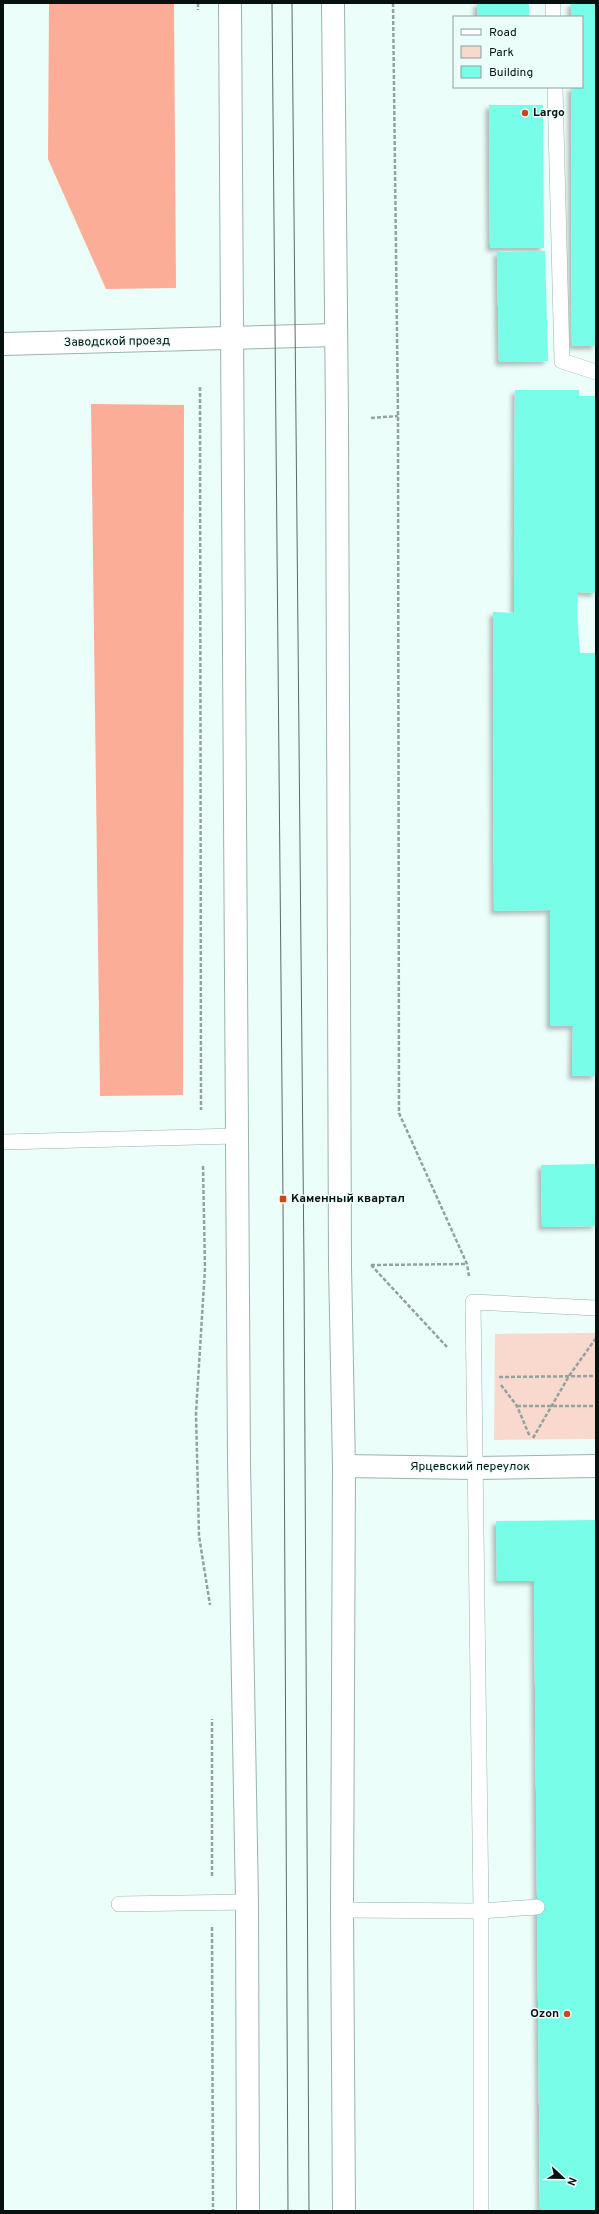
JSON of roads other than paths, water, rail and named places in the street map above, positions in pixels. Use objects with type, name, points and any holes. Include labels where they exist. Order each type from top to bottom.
[{"type":"main road","points":[[230,3],[230,338],[236,1136],[239,1462],[247,1902],[248,2211]]},
{"type":"main road","points":[[333,3],[340,1258],[344,1466],[342,1910],[344,2211]]},
{"type":"main road","name":"Заводской проезд","points":[[3,344],[336,335]]},
{"type":"main road","name":"Ярцевский переулок","points":[[344,1466],[474,1468],[596,1466]]},
{"type":"lane","points":[[555,88],[562,361],[596,372]]},
{"type":"lane","points":[[3,1142],[236,1136]]},
{"type":"lane","points":[[481,2211],[481,1911],[473,1302],[596,1308]]},
{"type":"lane","points":[[119,1904],[247,1902]]},
{"type":"lane","points":[[342,1910],[481,1911],[537,1907]]},
{"type":"tram line","points":[[272,3],[283,1199],[288,2211]]},
{"type":"tram line","points":[[292,3],[304,1266],[309,2211]]},
{"type":"place","name":"Largo","points":[[525,113]]},
{"type":"place","name":"Каменный квартал","points":[[283,1199]]},
{"type":"place","name":"Ozon","points":[[567,2014]]}]
